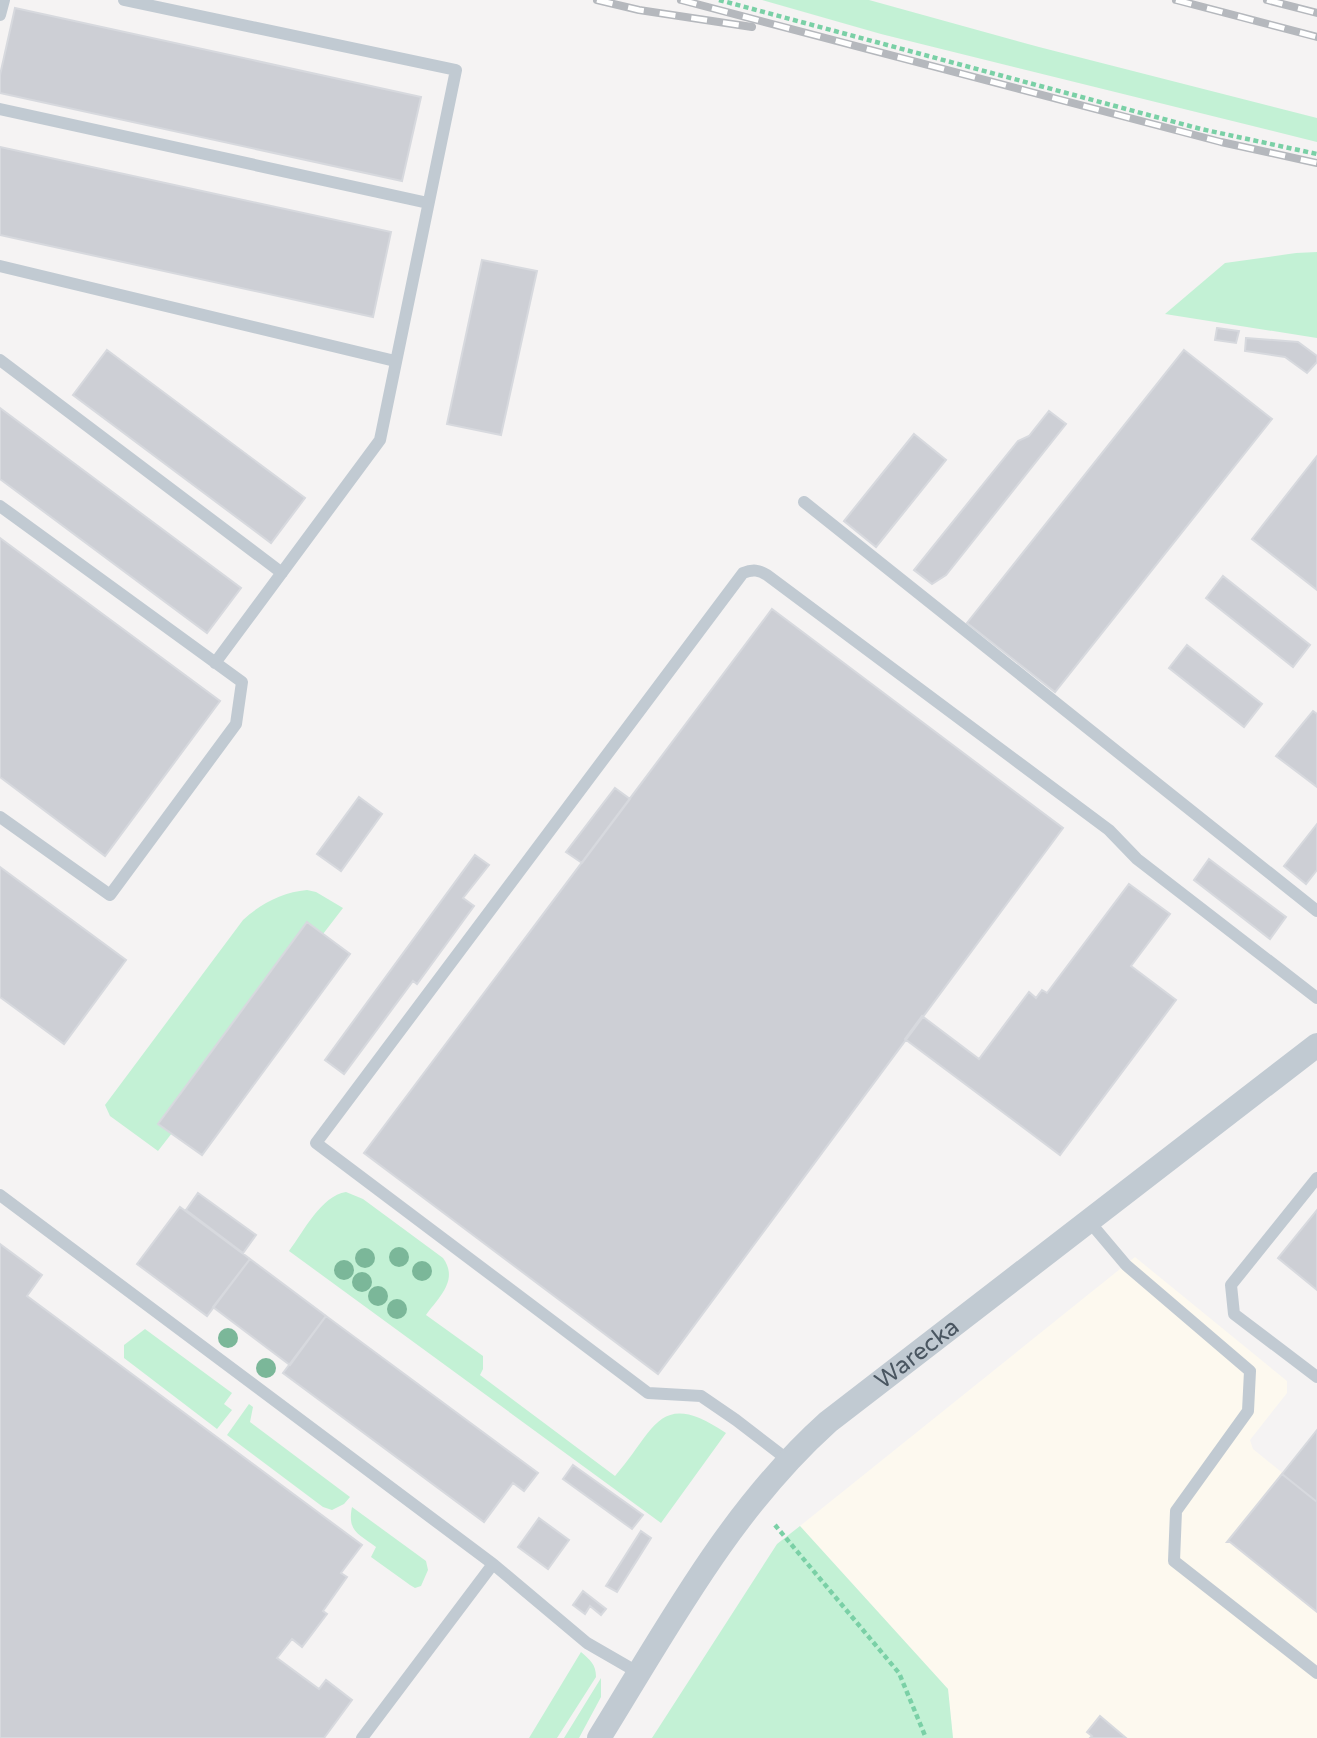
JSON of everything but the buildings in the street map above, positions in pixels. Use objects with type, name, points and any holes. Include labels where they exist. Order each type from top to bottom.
[{"type":"street","name":"Warecka","points":[[599,1738],[723,1539],[758,1493],[788,1460],[828,1422],[1317,1045]]},
{"type":"lane","points":[[0,15],[4,0]]},
{"type":"lane","points":[[124,0],[456,70],[380,440],[215,663]]},
{"type":"lane","points":[[0,109],[428,202]]},
{"type":"lane","points":[[0,266],[395,361]]},
{"type":"lane","points":[[0,360],[282,573]]},
{"type":"lane","points":[[804,502],[1317,911]]},
{"type":"lane","points":[[0,506],[242,682],[236,724],[110,895],[0,817]]},
{"type":"lane","points":[[788,1460],[701,1396],[648,1393],[316,1143],[743,573],[751,569],[760,570],[767,575],[1109,830],[1137,859],[1317,998]]},
{"type":"lane","points":[[1317,1178],[1231,1285],[1234,1314],[1317,1377]]},
{"type":"lane","points":[[0,1195],[494,1564],[587,1643],[639,1673]]},
{"type":"lane","points":[[1088,1220],[1126,1265],[1251,1371],[1248,1411],[1176,1511],[1174,1561],[1317,1673]]},
{"type":"lane","points":[[362,1738],[494,1564]]},
{"type":"path","points":[[719,0],[1201,129],[1317,154]]},
{"type":"path","points":[[775,1525],[899,1673],[926,1738]]},
{"type":"shaded area","points":[[1135,1257],[1287,1381],[1287,1393],[1250,1440],[1253,1449],[1317,1501],[1317,1738],[953,1738],[948,1689],[800,1526]]},
{"type":"green space","points":[[762,0],[869,0],[1039,47],[1317,118],[1317,142],[881,34]]},
{"type":"green space","points":[[1317,252],[1317,338],[1165,314],[1225,263]]},
{"type":"green space","points":[[307,890],[316,892],[343,908],[323,934],[307,923],[158,1123],[172,1133],[158,1151],[110,1116],[105,1105],[243,920],[272,900]]},
{"type":"green space","points":[[346,1192],[363,1199],[443,1258],[449,1274],[448,1281],[426,1315],[483,1356],[480,1375],[615,1476],[650,1430],[660,1420],[672,1415],[686,1414],[726,1433],[661,1523],[289,1251],[321,1207]]},
{"type":"green space","points":[[145,1329],[232,1393],[224,1404],[232,1410],[217,1429],[124,1358],[124,1345]]},
{"type":"green space","points":[[249,1404],[253,1407],[250,1422],[350,1497],[344,1504],[332,1510],[323,1507],[227,1435]]},
{"type":"green space","points":[[352,1507],[426,1561],[428,1570],[421,1586],[415,1588],[371,1557],[376,1547],[353,1527]]},
{"type":"green space","points":[[800,1526],[948,1689],[953,1738],[652,1738],[777,1544]]},
{"type":"green space","points":[[581,1652],[594,1665],[596,1677],[557,1738],[529,1738]]},
{"type":"green space","points":[[601,1678],[601,1697],[579,1738],[564,1738]]},
{"type":"railway","points":[[597,0],[639,10],[752,27]]},
{"type":"railway","points":[[681,0],[1221,142],[1317,163]]},
{"type":"railway","points":[[1176,0],[1317,37]]},
{"type":"railway","points":[[1267,0],[1317,13]]}]
